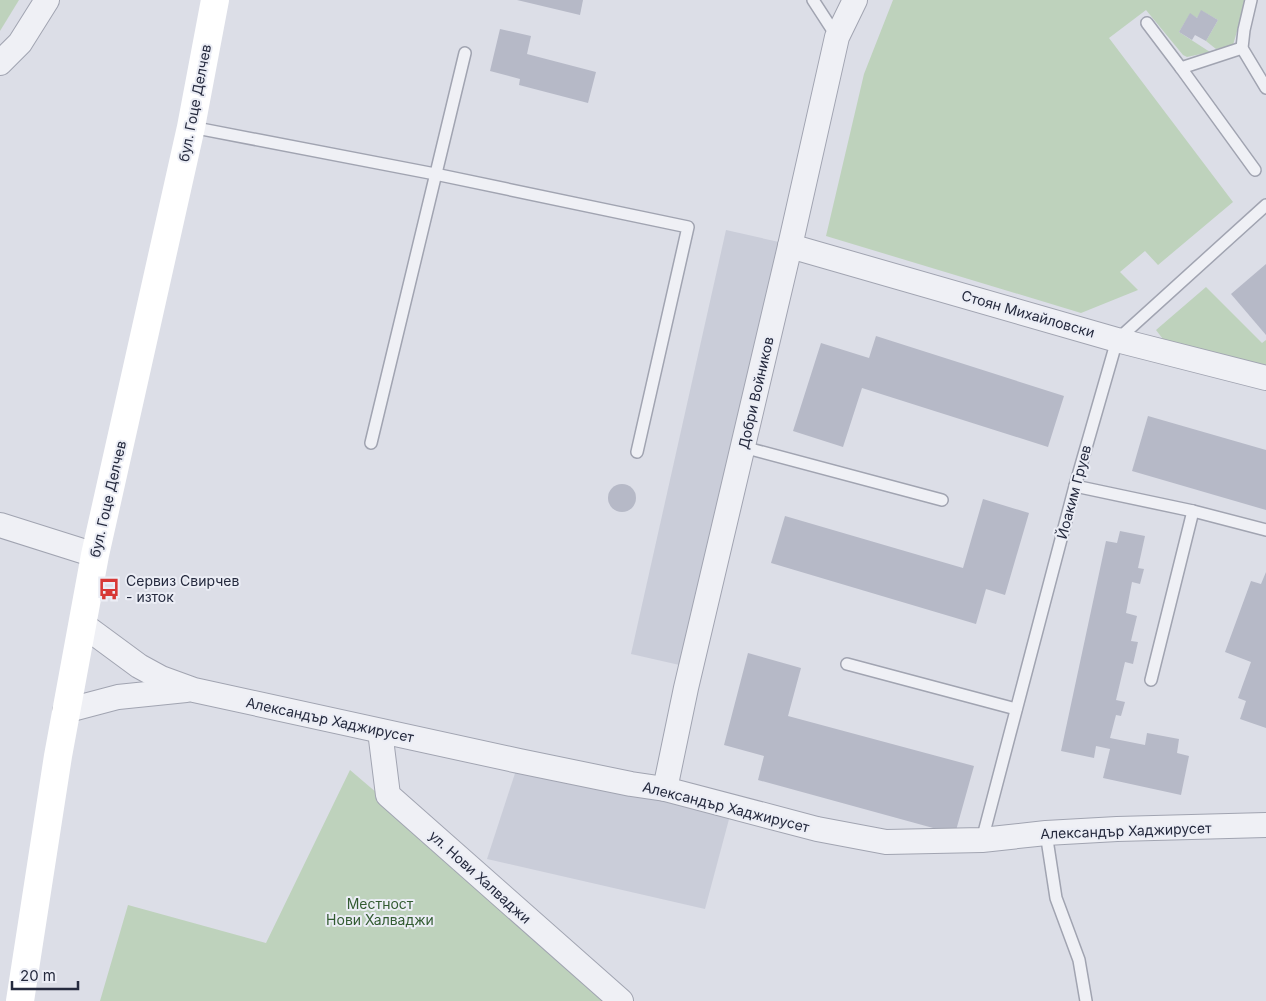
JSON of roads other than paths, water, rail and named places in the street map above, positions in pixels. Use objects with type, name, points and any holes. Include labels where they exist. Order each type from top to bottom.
[{"type":"main road","name":"бул. Гоце Делчев","points":[[24,998],[65,712],[95,555],[191,127],[215,0]]},
{"type":"street","points":[[0,63],[20,42],[48,0]]},
{"type":"street","name":"Добри Войников","points":[[665,789],[686,688],[837,37],[855,0]]},
{"type":"street","name":"Стоян Михайловски","points":[[790,246],[1117,340],[1266,378]]},
{"type":"street","points":[[0,525],[95,555]]},
{"type":"street","points":[[82,624],[139,666],[161,678],[194,690]]},
{"type":"street","points":[[65,712],[118,697],[194,690]]},
{"type":"street","name":"Александър Хаджирусет","points":[[194,690],[528,763],[665,789],[817,830],[886,842],[982,840],[1046,833],[1117,829],[1266,826]]},
{"type":"street","name":"ул. Нови Халваджи","points":[[380,731],[388,795],[621,1001]]},
{"type":"lane","points":[[813,0],[837,37]]},
{"type":"lane","points":[[1251,0],[1242,48],[1266,88]]},
{"type":"lane","points":[[1147,23],[1255,170]]},
{"type":"lane","points":[[1181,68],[1242,48]]},
{"type":"lane","points":[[371,443],[465,53]]},
{"type":"lane","points":[[191,127],[435,174],[688,227],[637,452]]},
{"type":"lane","points":[[1117,340],[1266,205]]},
{"type":"lane","name":"Йоаким Груев","points":[[982,840],[1075,486],[1117,340]]},
{"type":"lane","points":[[743,447],[942,500]]},
{"type":"lane","points":[[1075,486],[1193,511],[1266,530]]},
{"type":"lane","points":[[1151,680],[1193,511]]},
{"type":"lane","points":[[847,664],[1016,709]]},
{"type":"lane","points":[[1046,833],[1054,889],[1079,960],[1086,1001]]},
{"type":"place","name":"Сервиз Свирчев - изток","points":[[109,589]]},
{"type":"park label","name":"Местност Нови Халваджи","points":[[380,912]]}]
